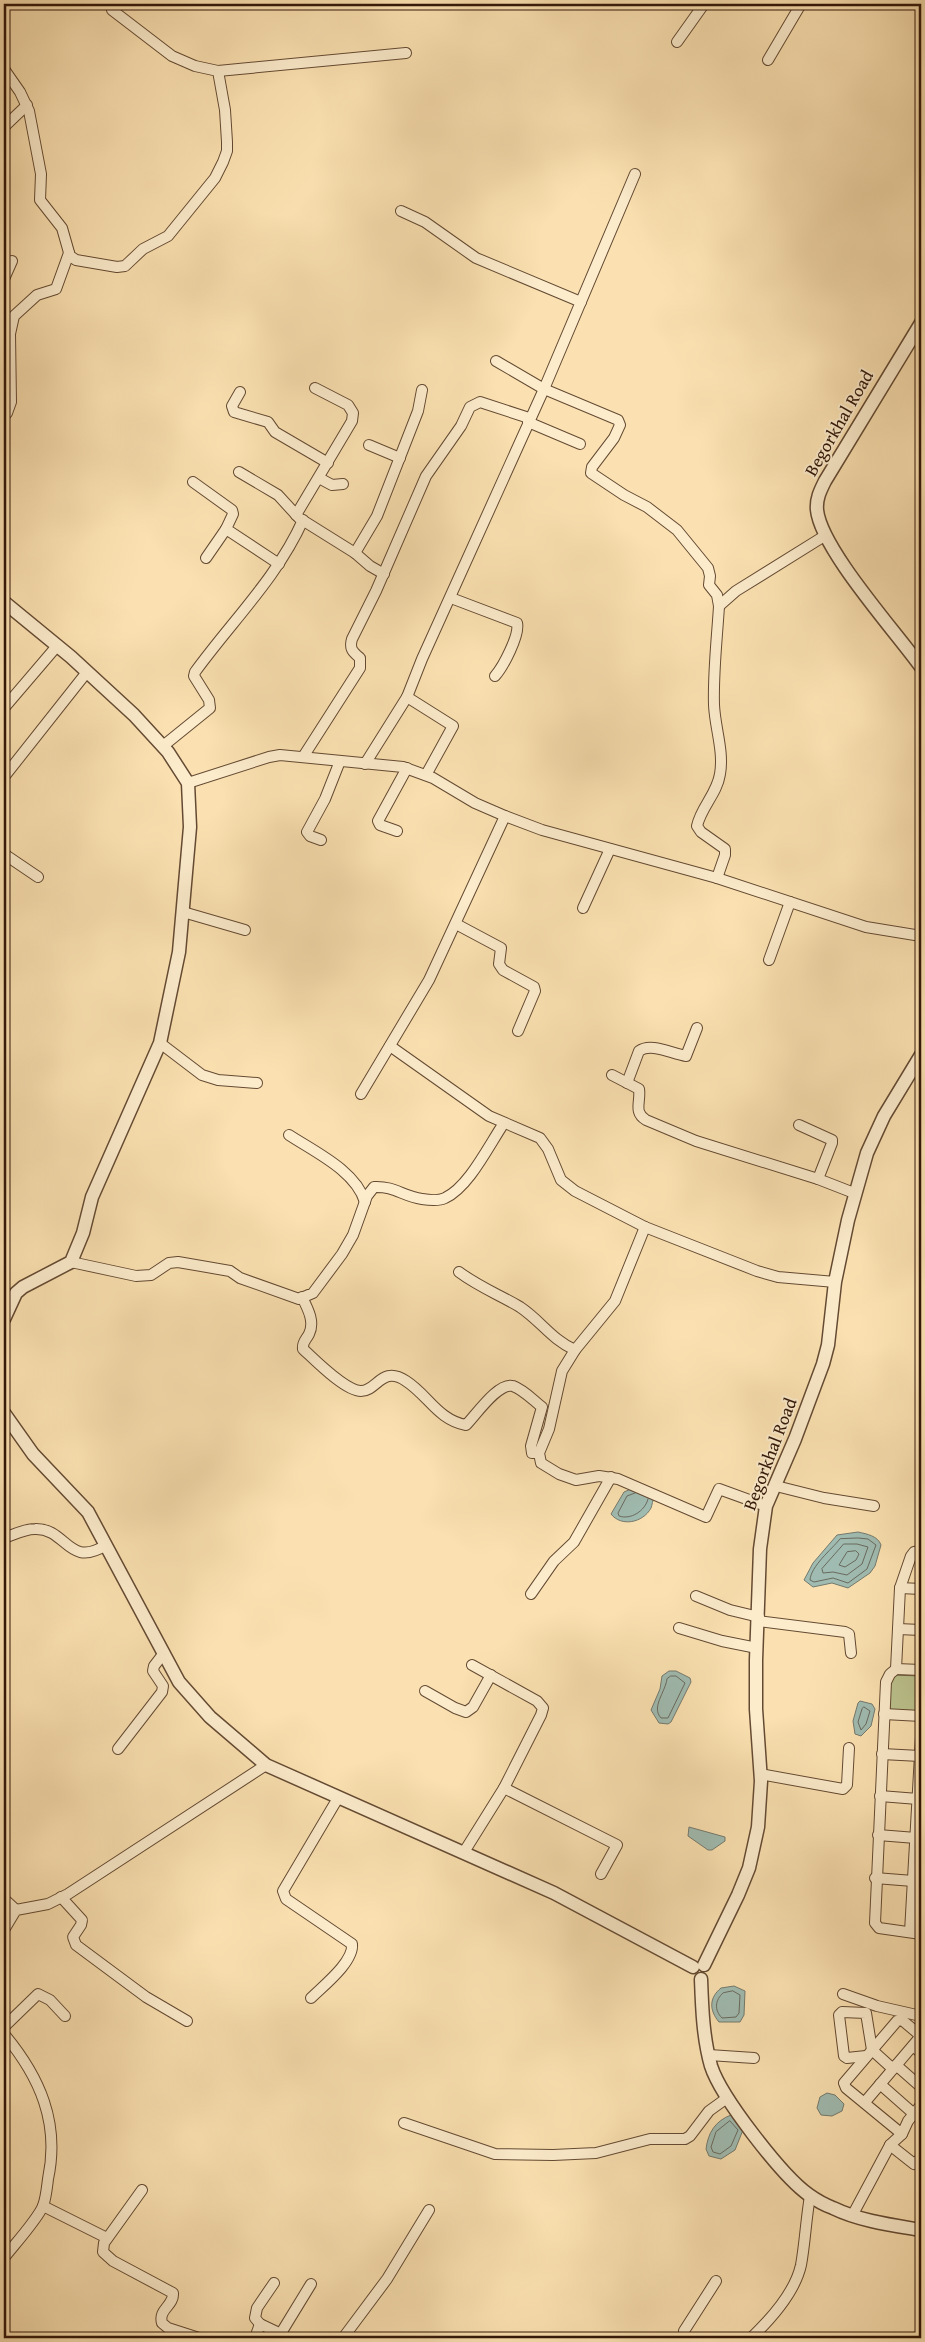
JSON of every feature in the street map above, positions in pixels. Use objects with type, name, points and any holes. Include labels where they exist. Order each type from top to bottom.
[{"type":"street","points":[[677,42],[704,4]]},
{"type":"street","points":[[768,60],[801,4]]},
{"type":"street","points":[[112,10],[172,56],[200,68],[218,71],[406,53]]},
{"type":"street","points":[[4,69],[27,106],[41,174],[40,200],[62,228],[69,253],[76,260],[121,267],[143,248],[164,239],[174,230],[215,178],[227,151],[225,110],[218,71]]},
{"type":"street","points":[[4,127],[27,106]]},
{"type":"street","points":[[365,764],[407,698],[422,659],[544,389],[635,174]]},
{"type":"street","points":[[401,211],[426,222],[476,258],[581,302]]},
{"type":"street","points":[[4,416],[11,402],[8,322],[37,295],[56,289],[69,253]]},
{"type":"street","points":[[4,279],[12,261]]},
{"type":"street","name":"Begorkhal Road","points":[[921,323],[825,481],[818,496],[817,508],[826,535],[844,564],[921,667]]},
{"type":"street","points":[[496,361],[544,389],[618,420],[618,430],[592,467],[591,473],[624,496],[647,507],[677,530],[710,572],[709,585],[717,595],[719,606],[714,693],[720,741],[720,774],[697,826],[701,832],[725,849],[725,855],[717,878]]},
{"type":"street","points":[[164,746],[210,708],[209,700],[194,676],[279,564],[299,517],[352,420],[353,412],[348,405],[315,388]]},
{"type":"street","points":[[355,553],[377,516],[418,411],[422,390]]},
{"type":"street","points":[[240,392],[232,406],[234,412],[268,422],[275,432],[328,463]]},
{"type":"street","points":[[303,757],[360,668],[360,658],[352,651],[350,646],[384,574],[426,476],[461,426],[470,407],[480,402],[529,420],[580,444]]},
{"type":"street","points":[[369,446],[400,458]]},
{"type":"street","points":[[239,472],[278,495],[299,517],[384,574]]},
{"type":"street","points":[[319,478],[332,485],[343,484]]},
{"type":"street","points":[[193,482],[232,510],[233,514],[226,529],[206,558]]},
{"type":"street","points":[[226,529],[279,564]]},
{"type":"street","points":[[719,606],[736,591],[826,535]]},
{"type":"street","points":[[451,598],[516,623],[516,634],[500,670],[495,676]]},
{"type":"street","points":[[4,602],[87,672],[164,746],[188,783],[190,828],[179,952],[160,1043],[92,1197],[83,1233],[71,1262],[23,1287],[16,1293],[4,1319]]},
{"type":"street","points":[[4,708],[57,646]]},
{"type":"street","points":[[4,776],[87,672]]},
{"type":"street","points":[[407,698],[453,726],[426,775]]},
{"type":"street","points":[[188,783],[270,757],[303,757],[407,768],[426,775],[504,816],[610,849],[717,878],[866,926],[921,936]]},
{"type":"street","points":[[321,840],[310,836],[306,832],[325,799],[340,761]]},
{"type":"street","points":[[397,831],[380,825],[378,820],[407,768]]},
{"type":"street","points":[[361,1094],[429,980],[504,816]]},
{"type":"street","points":[[583,908],[610,849]]},
{"type":"street","points":[[4,854],[38,876]]},
{"type":"street","points":[[769,960],[790,902]]},
{"type":"street","points":[[183,912],[245,930]]},
{"type":"street","points":[[4,924],[4,933]]},
{"type":"street","points":[[456,924],[501,948],[499,964],[503,970],[534,986],[535,991],[518,1031]]},
{"type":"street","points":[[627,1083],[639,1051],[643,1048],[651,1047],[686,1056],[697,1028]]},
{"type":"street","points":[[160,1043],[202,1075],[218,1080],[257,1083]]},
{"type":"street","points":[[390,1046],[489,1116],[544,1142],[562,1180],[570,1188],[645,1227],[778,1277],[835,1282]]},
{"type":"street","name":"Begorkhal Road","points":[[709,2055],[702,2006],[701,1979],[707,1973],[698,1966],[738,1895],[749,1868],[758,1827],[760,1774],[756,1709],[757,1648],[761,1540],[766,1506],[776,1486],[823,1364],[828,1345],[835,1282],[854,1193],[867,1153],[884,1116],[921,1055]]},
{"type":"street","points":[[612,1074],[639,1089],[638,1112],[646,1120],[696,1141],[818,1179],[854,1193]]},
{"type":"street","points":[[71,1262],[129,1276],[144,1276],[158,1272],[173,1262],[178,1262],[230,1271],[240,1278],[288,1296],[302,1298],[313,1293],[342,1254],[353,1235],[365,1202],[374,1188],[389,1186],[402,1194],[416,1198],[443,1199],[461,1187],[504,1123]]},
{"type":"street","points":[[799,1125],[832,1140],[818,1179]]},
{"type":"street","points":[[289,1135],[334,1165],[361,1189],[365,1202]]},
{"type":"street","points":[[645,1227],[615,1301],[575,1350],[562,1370],[558,1381],[549,1429],[539,1453],[541,1462],[576,1480],[611,1477],[706,1517],[719,1489],[766,1506]]},
{"type":"street","points":[[459,1272],[481,1288],[519,1307],[536,1319],[557,1341],[575,1350]]},
{"type":"street","points":[[302,1298],[311,1318],[310,1333],[302,1343],[303,1349],[323,1368],[351,1388],[361,1391],[374,1384],[380,1378],[392,1376],[405,1380],[445,1418],[466,1425],[493,1395],[504,1386],[513,1386],[542,1407],[530,1446],[532,1453],[539,1453]]},
{"type":"street","points":[[4,1413],[32,1454],[88,1512],[179,1682],[210,1718],[266,1765],[554,1892],[698,1966]]},
{"type":"street","points":[[532,1594],[554,1561],[574,1542],[611,1477]]},
{"type":"street","points":[[776,1486],[824,1498],[874,1506]]},
{"type":"street","points":[[4,1538],[35,1529],[47,1531],[83,1553],[94,1552],[106,1545]]},
{"type":"street","points":[[896,1669],[900,1588],[911,1556],[914,1552],[921,1551]]},
{"type":"street","points":[[900,1588],[921,1588]]},
{"type":"street","points":[[696,1596],[758,1619],[845,1632],[850,1634],[851,1652]]},
{"type":"street","points":[[680,1628],[722,1641],[757,1648]]},
{"type":"street","points":[[898,1629],[921,1630]]},
{"type":"street","points":[[118,1749],[162,1692],[163,1686],[153,1671],[154,1666],[164,1653]]},
{"type":"street","points":[[464,1852],[504,1788],[541,1715],[542,1708],[537,1701],[472,1665]]},
{"type":"street","points":[[921,1670],[896,1669],[890,1674],[886,1682],[875,1878],[876,1926],[921,1934]]},
{"type":"street","points":[[424,1691],[466,1712],[473,1707],[491,1676]]},
{"type":"street","points":[[884,1714],[921,1716]]},
{"type":"street","points":[[910,1932],[917,1896],[913,1881],[918,1858],[916,1838],[919,1819],[921,1737]]},
{"type":"street","points":[[760,1774],[843,1790],[847,1785],[850,1748]]},
{"type":"street","points":[[882,1754],[920,1756]]},
{"type":"street","points":[[4,1930],[16,1910],[48,1904],[61,1897],[266,1765]]},
{"type":"street","points":[[504,1788],[617,1845],[601,1874]]},
{"type":"street","points":[[880,1796],[918,1799]]},
{"type":"street","points":[[311,1998],[341,1968],[351,1954],[352,1944],[286,1899],[283,1891],[338,1798]]},
{"type":"street","points":[[878,1836],[916,1838]]},
{"type":"street","points":[[875,1878],[913,1881]]},
{"type":"street","points":[[61,1897],[82,1920],[73,1937],[76,1945],[146,1997],[187,2021]]},
{"type":"street","points":[[4,1899],[16,1910]]},
{"type":"street","points":[[4,2027],[38,1994],[46,1996],[65,2016]]},
{"type":"street","points":[[843,1994],[878,2006],[921,2016]]},
{"type":"street","points":[[869,2053],[866,2013],[840,2013],[845,2057],[869,2053],[895,2067],[921,2087]]},
{"type":"street","points":[[865,2102],[921,2036],[900,2020],[844,2082],[846,2088],[903,2131]]},
{"type":"street","points":[[4,2034],[21,2055],[49,2111],[53,2139],[51,2166],[43,2206],[4,2258]]},
{"type":"street","points":[[913,2046],[921,2053]]},
{"type":"street","points":[[754,2058],[709,2055],[726,2098],[794,2182],[810,2196],[852,2216],[921,2230]]},
{"type":"street","points":[[880,2084],[918,2114]]},
{"type":"street","points":[[404,2123],[496,2154],[553,2155],[596,2153],[650,2139],[685,2139],[690,2136],[709,2111],[726,2098]]},
{"type":"street","points":[[852,2216],[890,2145],[903,2131],[913,2124],[921,2105]]},
{"type":"street","points":[[890,2145],[914,2164],[921,2158]]},
{"type":"street","points":[[142,2190],[107,2238],[102,2248],[105,2256],[173,2293],[172,2300],[163,2311],[162,2323],[168,2328],[199,2338]]},
{"type":"street","points":[[751,2338],[788,2295],[795,2282],[801,2265],[810,2196]]},
{"type":"street","points":[[43,2206],[107,2238]]},
{"type":"street","points":[[343,2338],[387,2280],[429,2210]]},
{"type":"street","points":[[685,2338],[684,2331],[716,2281]]},
{"type":"street","points":[[274,2283],[255,2314],[255,2318],[260,2324],[279,2336],[311,2284]]},
{"type":"street","points":[[255,2338],[260,2324]]},
{"type":"green space","points":[[891,1675],[921,1676],[921,1712],[889,1711]]},
{"type":"water","points":[[631,1489],[654,1496],[651,1508],[643,1517],[637,1520],[632,1522],[620,1521],[611,1514],[624,1492]]},
{"type":"water","points":[[858,1532],[875,1537],[881,1545],[875,1566],[870,1573],[848,1588],[832,1583],[813,1587],[804,1580],[813,1563],[837,1535]]},
{"type":"water","points":[[669,1671],[676,1671],[690,1678],[691,1682],[671,1722],[668,1724],[659,1723],[651,1710],[660,1689],[662,1676]]},
{"type":"water","points":[[860,1701],[872,1704],[875,1709],[871,1726],[861,1736],[855,1734],[853,1721]]},
{"type":"water","points":[[689,1827],[725,1837],[725,1841],[712,1850],[708,1850],[688,1836]]},
{"type":"water","points":[[734,1986],[745,1991],[744,2015],[740,2022],[719,2022],[713,2013],[712,2000],[721,1988]]},
{"type":"water","points":[[827,2093],[835,2095],[844,2104],[842,2111],[832,2116],[821,2115],[817,2108],[820,2097]]},
{"type":"water","points":[[731,2115],[743,2130],[735,2150],[721,2159],[709,2156],[706,2149],[708,2138],[713,2128]]}]
